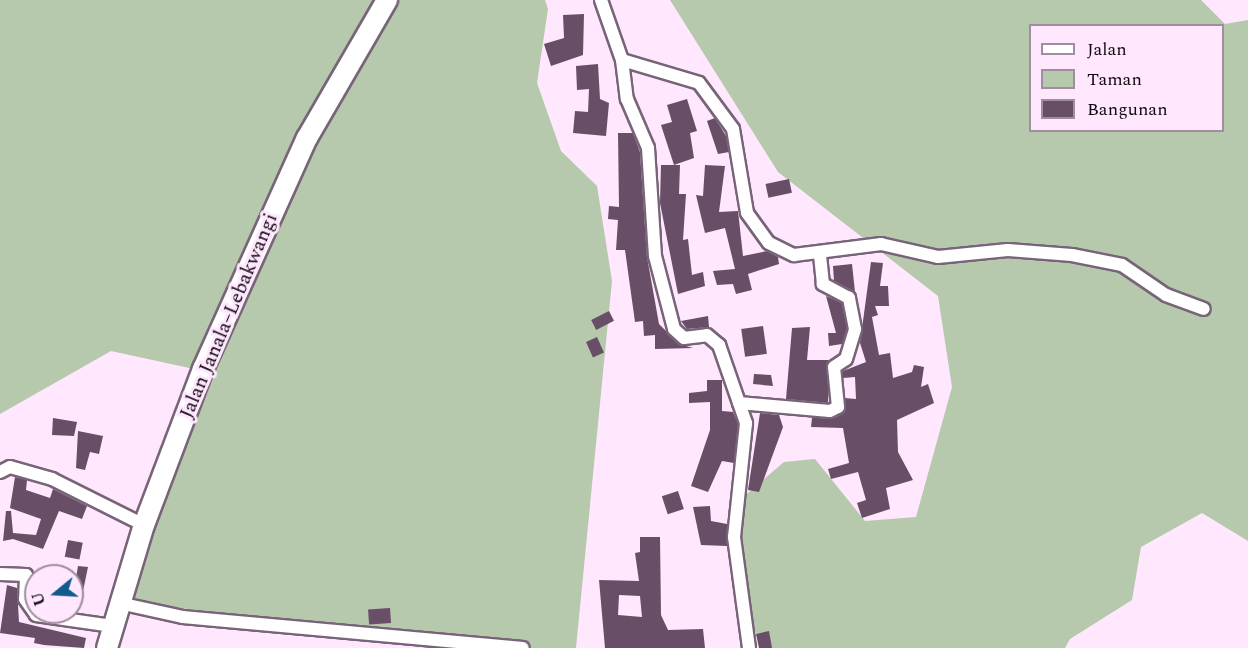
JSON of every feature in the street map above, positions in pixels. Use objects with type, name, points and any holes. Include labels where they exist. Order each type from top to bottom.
[{"type":"main road","name":"Jalan Janala–Lebakwangi","points":[[107,648],[144,525],[203,369],[307,138],[387,0]]},
{"type":"street","points":[[601,0],[622,60],[627,99],[648,148],[655,256],[670,319],[678,335],[707,335],[719,345],[746,423],[734,537],[749,648]]},
{"type":"street","points":[[622,60],[699,83],[733,129],[747,213],[759,234],[794,255],[820,256],[881,244],[938,257],[1008,250],[1072,255],[1122,265],[1166,295],[1204,309]]},
{"type":"street","points":[[739,403],[830,411],[838,407],[834,367],[846,359],[855,329],[849,298],[823,284],[820,256]]},
{"type":"street","points":[[0,472],[10,467],[51,479],[144,525]]},
{"type":"street","points":[[0,574],[26,575],[25,599],[36,615],[112,626]]},
{"type":"street","points":[[119,603],[183,616],[523,648]]},
{"type":"green space","points":[[0,0],[545,0],[548,9],[537,83],[561,151],[597,186],[612,281],[576,648],[427,648],[126,599],[194,369],[111,351],[0,414]]},
{"type":"green space","points":[[670,0],[1201,0],[1225,24],[1248,20],[1248,541],[1202,513],[1141,547],[1132,600],[1070,639],[1065,648],[768,648],[743,616],[728,510],[784,462],[815,459],[865,521],[916,517],[952,387],[938,296],[778,172]]},
{"type":"building","points":[[584,14],[583,55],[551,66],[544,44],[564,38],[563,15]]},
{"type":"building","points":[[598,64],[600,99],[609,103],[606,136],[573,133],[575,111],[588,112],[589,89],[577,90],[576,66]]},
{"type":"building","points":[[687,99],[697,131],[690,133],[694,158],[674,165],[661,125],[672,122],[667,105]]},
{"type":"building","points":[[715,118],[726,136],[729,152],[718,154],[707,121]]},
{"type":"building","points":[[618,133],[633,133],[640,152],[647,257],[659,324],[679,344],[693,348],[655,349],[655,335],[644,336],[643,321],[635,322],[625,250],[616,250],[618,220],[608,219],[609,206],[619,207]]},
{"type":"building","points":[[661,165],[680,165],[679,194],[686,194],[683,240],[688,239],[692,275],[703,272],[705,286],[678,294],[660,203]]},
{"type":"building","points":[[705,165],[725,166],[719,212],[738,211],[743,256],[767,251],[778,257],[779,264],[748,274],[752,290],[736,294],[733,284],[717,285],[713,271],[735,269],[725,228],[705,233],[696,195],[703,196]]},
{"type":"building","points":[[789,179],[792,193],[768,198],[766,184]]},
{"type":"building","points":[[871,262],[883,263],[880,286],[888,286],[889,306],[875,306],[878,315],[872,317],[879,355],[890,353],[893,378],[912,372],[914,365],[924,367],[921,387],[928,384],[934,403],[897,420],[898,452],[913,480],[886,488],[890,509],[862,518],[857,503],[866,500],[858,472],[831,479],[828,469],[849,463],[843,428],[811,427],[812,418],[834,418],[845,412],[845,398],[856,399],[855,377],[843,378],[843,371],[866,362],[860,343]]},
{"type":"building","points":[[852,264],[855,292],[834,281],[833,266]]},
{"type":"building","points":[[826,296],[842,303],[847,329],[842,344],[829,346],[828,333],[836,333]]},
{"type":"building","points":[[609,311],[614,321],[596,330],[591,320]]},
{"type":"building","points":[[708,316],[709,327],[687,329],[681,321]]},
{"type":"building","points":[[763,326],[767,354],[745,357],[741,329]]},
{"type":"building","points":[[810,327],[807,360],[830,360],[828,403],[786,399],[792,328]]},
{"type":"building","points":[[597,337],[604,353],[593,357],[586,342]]},
{"type":"building","points":[[754,374],[771,375],[773,386],[753,384]]},
{"type":"building","points":[[707,380],[722,380],[722,411],[733,412],[738,424],[734,463],[722,461],[708,492],[691,486],[710,430],[710,402],[689,403],[689,393],[707,391]]},
{"type":"building","points":[[760,413],[779,415],[783,427],[759,492],[748,490]]},
{"type":"building","points":[[53,418],[77,422],[74,436],[52,435]]},
{"type":"building","points":[[78,431],[103,436],[99,454],[90,452],[85,470],[76,468]]},
{"type":"building","points":[[15,477],[27,480],[26,490],[50,498],[53,489],[87,506],[82,519],[59,511],[43,549],[13,539],[3,541],[6,511],[11,511],[13,533],[36,535],[41,519],[10,508]]},
{"type":"building","points":[[678,491],[684,509],[668,514],[662,496]]},
{"type":"building","points":[[710,506],[711,521],[727,524],[727,546],[701,545],[693,507]]},
{"type":"building","points":[[640,537],[660,537],[661,615],[668,630],[703,629],[705,648],[605,648],[599,580],[639,581],[635,553],[640,552]],"holes":[[[619,595],[640,596],[642,617],[618,615]]]},
{"type":"building","points":[[68,540],[83,543],[79,560],[65,557]]},
{"type":"building","points":[[84,567],[88,567],[84,586]]},
{"type":"building","points":[[7,585],[17,588],[19,622],[86,638],[84,648],[44,645],[34,643],[35,638],[0,633]]},
{"type":"building","points":[[390,608],[391,623],[369,624],[368,610]]},
{"type":"building","points":[[769,631],[772,648],[759,648],[756,634]]}]
